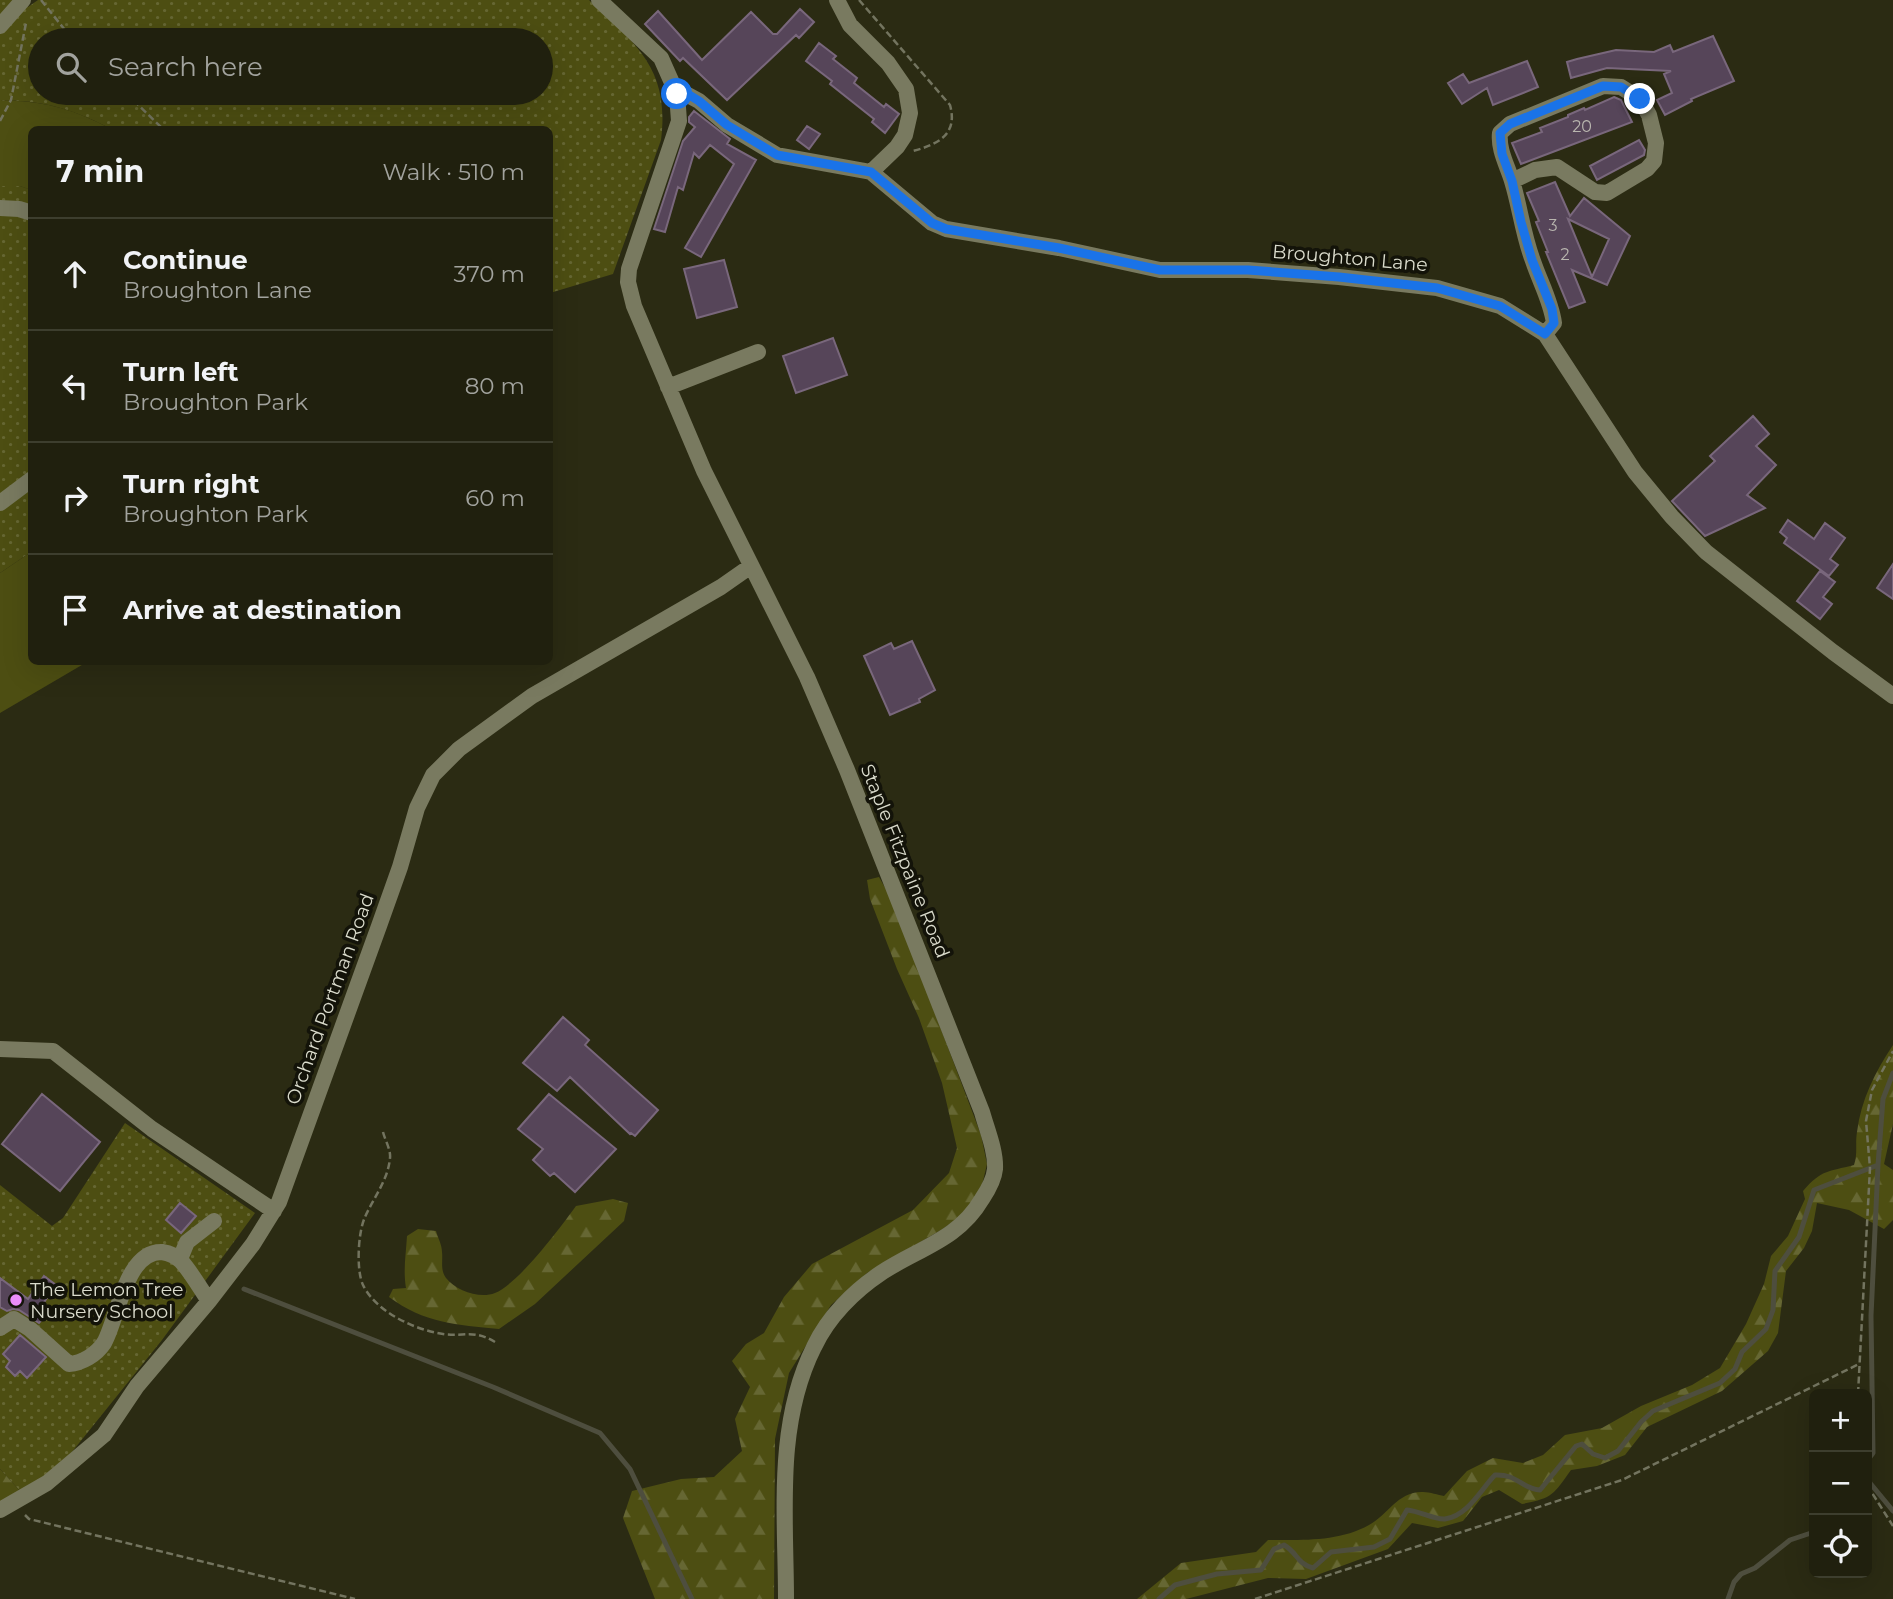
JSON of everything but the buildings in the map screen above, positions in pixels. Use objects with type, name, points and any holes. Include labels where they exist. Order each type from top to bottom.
[{"type":"street","points":[[599,0],[661,58],[677,94]]},
{"type":"street","points":[[837,0],[850,25],[888,63],[906,89],[910,113],[905,135],[898,147],[871,172]]},
{"type":"street","points":[[0,26],[25,6]]},
{"type":"street","points":[[1512,181],[1535,170],[1557,167],[1595,192],[1607,193],[1647,169],[1654,161],[1656,143],[1649,115],[1640,99],[1629,92],[1621,87],[1603,86],[1510,124],[1500,133],[1500,138],[1532,260],[1552,309],[1554,323],[1545,334]]},
{"type":"street","name":"Broughton Lane","points":[[677,94],[686,93],[727,125],[777,155],[871,172],[932,223],[946,229],[1059,248],[1160,270],[1248,270],[1339,277],[1437,288],[1500,306],[1545,334],[1635,472],[1672,517],[1706,552],[1893,696]]},
{"type":"street","name":"Staple Fitzpaine Road","points":[[677,94],[678,121],[634,250],[628,282],[634,306],[704,471],[807,677],[846,770],[982,1112],[995,1169],[984,1196],[961,1226],[881,1273],[849,1298],[814,1347],[795,1399],[788,1441],[785,1476],[786,1599]]},
{"type":"street","points":[[0,208],[28,212]]},
{"type":"street","points":[[668,387],[758,352]]},
{"type":"street","points":[[0,503],[28,482]]},
{"type":"street","name":"Orchard Portman Road","points":[[6,1507],[47,1483],[80,1458],[104,1435],[137,1387],[253,1244],[274,1210],[367,961],[400,867],[417,808],[433,775],[458,749],[524,701],[721,587],[751,566]]},
{"type":"street","points":[[0,1049],[53,1051],[152,1129],[274,1210]]},
{"type":"street","points":[[180,1259],[187,1242],[214,1221]]},
{"type":"street","points":[[0,1328],[14,1319],[30,1329],[69,1364],[82,1363],[103,1343],[116,1305],[143,1258],[153,1252],[166,1252],[180,1259],[209,1301]]},
{"type":"street","points":[[0,1490],[6,1507]]},
{"type":"path","points":[[41,0],[63,28]]},
{"type":"path","points":[[0,121],[11,100],[25,6]]},
{"type":"path","points":[[138,105],[160,126]]},
{"type":"path","points":[[1858,1389],[1870,1168],[1866,1121],[1872,1090],[1893,1051]]},
{"type":"path","points":[[383,1132],[391,1155],[384,1181],[363,1220],[358,1260],[363,1285],[381,1307],[408,1325],[441,1334],[475,1333],[495,1342]]},
{"type":"path","points":[[1255,1599],[1622,1480],[1859,1364]]},
{"type":"path","points":[[1872,1493],[1893,1526]]},
{"type":"path","points":[[6,1507],[29,1519],[355,1599]]},
{"type":"green space","points":[[0,0],[27,0],[28,7],[38,0],[589,0],[635,45],[655,76],[662,115],[661,140],[613,274],[553,292],[553,126],[105,126],[84,116],[48,105],[553,105],[553,28],[28,28],[28,102],[0,101]]},
{"type":"green space","points":[[0,101],[57,107],[105,126],[28,126],[28,189],[0,186]]},
{"type":"green space","points":[[0,186],[20,186],[28,189],[28,554],[0,573]]},
{"type":"green space","points":[[28,554],[28,665],[82,665],[0,713],[0,573]]},
{"type":"green space","points":[[879,877],[893,902],[981,1135],[987,1164],[982,1185],[967,1212],[867,1273],[831,1305],[789,1373],[775,1439],[774,1599],[655,1599],[623,1518],[632,1491],[681,1479],[714,1477],[742,1451],[735,1419],[750,1387],[732,1361],[746,1344],[764,1333],[784,1297],[812,1264],[913,1210],[949,1173],[957,1148],[942,1083],[919,1018],[870,899],[867,880]]},
{"type":"green space","points":[[1893,1045],[1893,1124],[1884,1164],[1893,1170],[1893,1220],[1884,1229],[1849,1210],[1817,1203],[1812,1231],[1804,1248],[1786,1271],[1778,1333],[1768,1351],[1722,1391],[1647,1427],[1625,1455],[1597,1466],[1571,1470],[1556,1490],[1540,1500],[1522,1504],[1499,1490],[1482,1497],[1463,1521],[1438,1528],[1412,1523],[1388,1549],[1306,1579],[1268,1578],[1186,1599],[1137,1599],[1181,1563],[1256,1552],[1268,1540],[1320,1539],[1357,1531],[1376,1521],[1407,1495],[1423,1492],[1444,1496],[1467,1471],[1493,1458],[1523,1463],[1543,1455],[1565,1435],[1602,1428],[1641,1406],[1692,1385],[1720,1368],[1746,1324],[1764,1284],[1771,1256],[1788,1236],[1805,1199],[1803,1191],[1821,1175],[1854,1165],[1856,1136],[1865,1098]]},
{"type":"green space","points":[[125,1123],[255,1213],[162,1340],[59,1468],[20,1491],[0,1469],[0,1185],[52,1226],[63,1218]]},
{"type":"green space","points":[[613,1199],[628,1203],[624,1221],[535,1304],[499,1329],[441,1321],[402,1306],[389,1297],[393,1289],[406,1288],[407,1236],[418,1229],[436,1231],[442,1249],[443,1272],[450,1283],[469,1293],[489,1295],[505,1287],[527,1267],[576,1206]]},
{"type":"green space","points":[[0,1469],[20,1491],[0,1503]]},
{"type":"waterway","points":[[1872,1454],[1871,1316],[1878,1165],[1883,1099],[1893,1073]]},
{"type":"waterway","points":[[1159,1599],[1175,1585],[1217,1574],[1261,1570],[1274,1549],[1284,1545],[1303,1563],[1313,1568],[1331,1552],[1374,1547],[1390,1539],[1407,1510],[1441,1519],[1461,1513],[1495,1475],[1503,1475],[1540,1490],[1576,1446],[1582,1444],[1593,1454],[1605,1458],[1618,1451],[1653,1411],[1720,1383],[1735,1369],[1742,1352],[1766,1329],[1773,1310],[1775,1271],[1799,1237],[1814,1190],[1878,1165]]},
{"type":"waterway","points":[[244,1289],[493,1387],[600,1433],[630,1469],[692,1599]]},
{"type":"waterway","points":[[1872,1485],[1893,1511]]},
{"type":"waterway","points":[[1728,1599],[1734,1582],[1741,1574],[1755,1568],[1790,1540],[1809,1534]]},
{"type":"place","name":"The Lemon Tree Nursery School","points":[[16,1300]]},
{"type":"route","points":[[677,94],[686,93],[727,125],[777,155],[871,172],[932,223],[946,229],[1059,248],[1160,270],[1248,270],[1437,288],[1500,306],[1545,334],[1554,323],[1552,309],[1532,260],[1512,181],[1502,154],[1500,133],[1510,124],[1603,86],[1621,87],[1640,99]]}]
